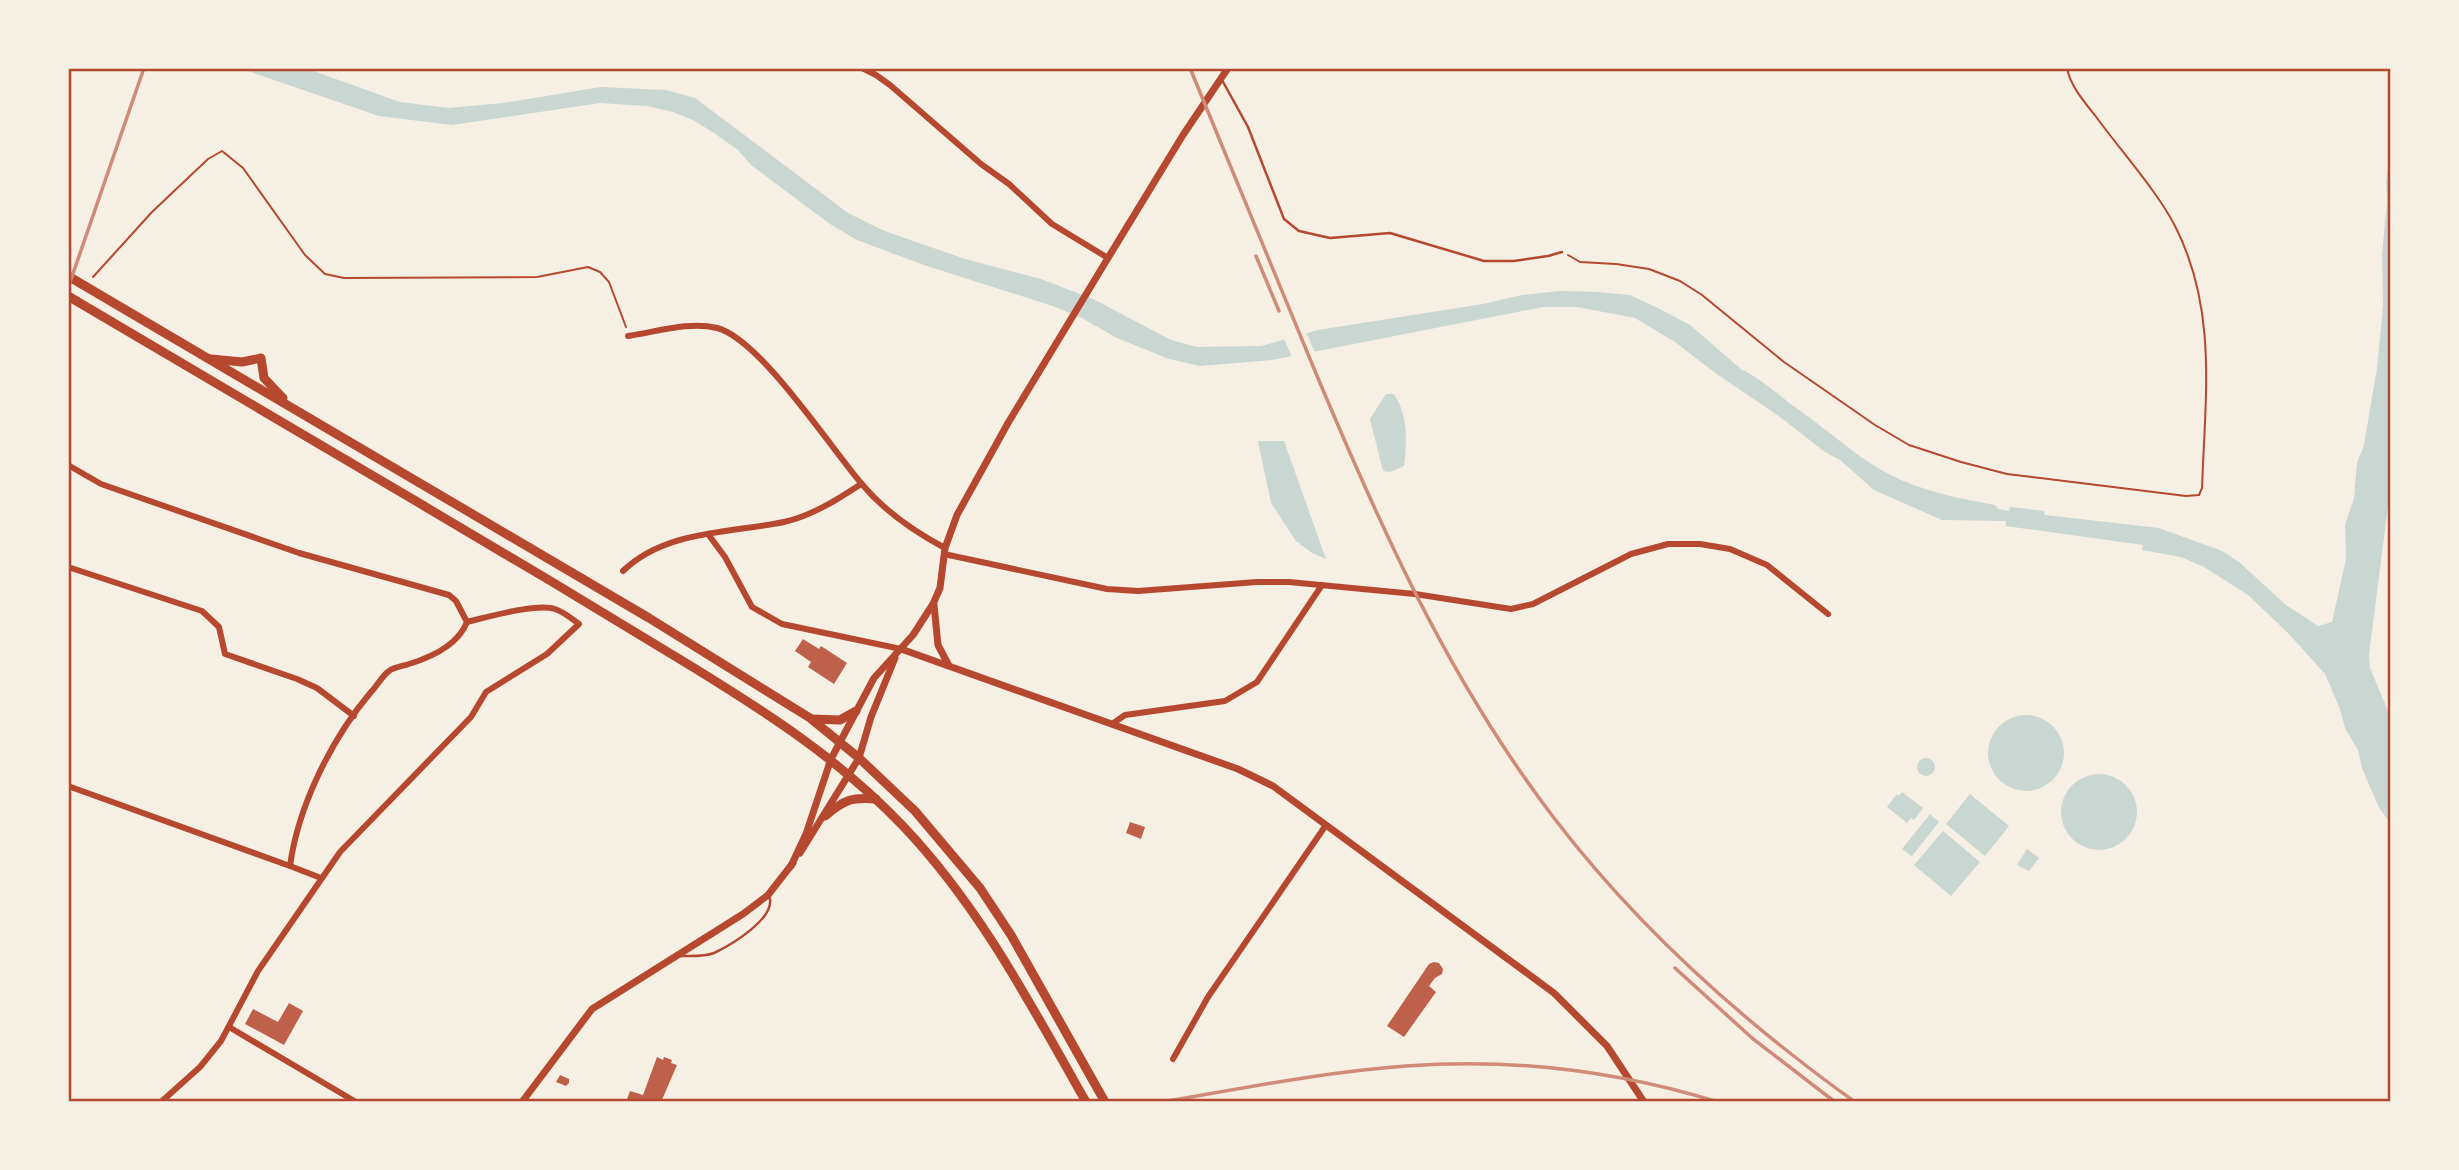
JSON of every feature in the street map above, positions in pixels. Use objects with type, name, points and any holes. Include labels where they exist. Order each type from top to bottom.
[{"type":"main road","points":[[68,276],[649,618],[810,718],[859,758],[932,829],[980,888],[1011,935],[1105,1102]]},
{"type":"main road","points":[[68,296],[586,602],[780,721],[831,759],[876,799],[918,842],[965,900],[999,949],[1086,1102]]},
{"type":"main road","points":[[208,359],[242,362],[261,358],[264,378],[294,409]]},
{"type":"main road","points":[[810,718],[840,720],[856,711]]},
{"type":"main road","points":[[825,816],[844,801],[876,799]]},
{"type":"street","points":[[862,68],[890,85],[981,164],[1009,184],[1052,224],[1108,258]]},
{"type":"street","points":[[791,866],[806,834],[831,759],[856,711],[874,678],[899,651],[933,604],[940,588],[944,551],[957,515],[1008,423],[1108,258],[1183,135],[1228,68]]},
{"type":"street","points":[[628,336],[701,325],[720,329],[744,342],[769,367],[861,484],[886,509],[918,534],[944,551],[1074,583],[1138,591],[1256,582],[1322,585],[1415,594],[1511,609],[1533,604],[1631,554],[1668,544],[1700,544],[1730,549],[1767,565],[1828,614]]},
{"type":"street","points":[[68,465],[101,484],[299,553],[449,595],[456,601],[467,621],[463,634],[446,648],[390,670],[326,758],[294,839],[290,866]]},
{"type":"street","points":[[622,571],[646,552],[708,534],[787,521],[834,502],[861,484]]},
{"type":"street","points":[[708,534],[725,557],[752,607],[782,624],[888,648],[948,665],[1238,769],[1273,786],[1555,993],[1607,1046],[1644,1102]]},
{"type":"street","points":[[68,567],[202,611],[219,626],[225,653],[317,688],[354,716]]},
{"type":"street","points":[[1112,724],[1125,715],[1224,701],[1257,681],[1322,585]]},
{"type":"street","points":[[933,604],[939,645],[948,665]]},
{"type":"street","points":[[161,1102],[200,1068],[229,1027],[258,971],[340,852],[471,717],[486,692],[547,654],[579,624],[555,609],[544,607],[467,621]]},
{"type":"street","points":[[522,1102],[592,1009],[768,895],[825,816],[859,758],[871,717],[899,651]]},
{"type":"street","points":[[68,786],[320,878]]},
{"type":"street","points":[[1173,1059],[1208,998],[1326,825]]},
{"type":"street","points":[[229,1027],[356,1102]]},
{"type":"lane","points":[[1222,79],[1248,127],[1284,219],[1299,231],[1330,237],[1390,233],[1484,261],[1514,261],[1562,251]]},
{"type":"lane","points":[[677,956],[705,955],[751,929],[768,912],[771,902],[768,895]]},
{"type":"path","points":[[1562,251],[1580,262],[1649,269],[1680,281],[1702,295],[1784,362],[1909,444],[2007,474],[2186,496],[2199,495],[2202,488],[2207,346],[2198,287],[2175,226],[2081,97],[2067,68]]},
{"type":"path","points":[[93,277],[152,212],[208,159],[222,151],[243,168],[306,255],[325,275],[395,279],[537,277],[588,267],[600,272],[609,282],[624,316],[628,336]]},
{"type":"shaded area","points":[[239,68],[305,68],[400,102],[448,108],[503,103],[601,87],[666,90],[695,98],[848,213],[882,230],[965,259],[1041,279],[1093,299],[1171,340],[1197,347],[1261,346],[1318,330],[1483,304],[1522,295],[1561,291],[1630,295],[1690,325],[1742,370],[1763,382],[1861,457],[1901,480],[1935,492],[1995,505],[1998,509],[2009,511],[2010,507],[2044,511],[2045,515],[2159,528],[2222,551],[2239,562],[2286,605],[2318,626],[2332,622],[2346,559],[2345,525],[2354,498],[2357,463],[2364,445],[2377,368],[2383,306],[2382,255],[2386,181],[2391,148],[2391,483],[2369,654],[2370,668],[2391,718],[2391,824],[2379,808],[2362,768],[2358,750],[2345,728],[2325,674],[2289,634],[2248,595],[2204,567],[2181,557],[2142,550],[2143,545],[2006,526],[2006,521],[1942,520],[1874,490],[1840,460],[1825,452],[1675,342],[1635,318],[1577,307],[1543,307],[1272,360],[1200,366],[1169,359],[1117,338],[1082,318],[1053,306],[924,265],[857,240],[791,195],[714,133],[673,112],[647,106],[600,103],[452,125],[379,116]]},
{"type":"shaded area","points":[[1386,394],[1394,394],[1399,402],[1406,438],[1404,466],[1390,472],[1383,471],[1370,419]]},
{"type":"shaded area","points":[[1258,441],[1284,441],[1326,559],[1296,541],[1271,503]]},
{"type":"shaded area","points":[[2019,715],[2033,715],[2047,721],[2058,732],[2064,753],[2061,768],[2053,780],[2033,791],[2019,791],[2005,785],[1994,774],[1988,760],[1988,746],[1994,732],[2005,721]]},
{"type":"shaded area","points":[[1926,758],[1932,761],[1935,767],[1932,773],[1926,776],[1920,773],[1917,767],[1920,761]]},
{"type":"shaded area","points":[[2092,774],[2106,774],[2120,780],[2131,791],[2137,812],[2134,827],[2126,839],[2106,850],[2092,850],[2078,844],[2067,833],[2061,819],[2061,805],[2067,791],[2078,780]]},
{"type":"shaded area","points":[[1902,792],[1923,808],[1914,820],[1911,818],[1907,823],[1887,807],[1897,794],[1899,796]]},
{"type":"shaded area","points":[[1970,794],[2009,826],[1985,856],[1946,824]]},
{"type":"shaded area","points":[[1930,814],[1939,822],[1912,856],[1902,849]]},
{"type":"shaded area","points":[[1943,831],[1980,862],[1951,896],[1914,865]]},
{"type":"shaded area","points":[[2027,849],[2039,858],[2029,871],[2017,865]]},
{"type":"pier","points":[[1305,330],[1316,355],[1293,360],[1283,336]]},
{"type":"building","points":[[803,639],[819,649],[821,646],[847,663],[834,684],[808,667],[811,662],[795,651]]},
{"type":"building","points":[[1130,822],[1145,827],[1141,839],[1126,833]]},
{"type":"building","points":[[1439,963],[1443,969],[1442,974],[1429,986],[1436,992],[1404,1037],[1387,1026],[1429,964]]},
{"type":"building","points":[[289,1003],[303,1011],[284,1045],[245,1024],[253,1009],[278,1022]]},
{"type":"building","points":[[657,1057],[672,1060],[671,1063],[677,1065],[661,1102],[626,1102],[630,1091],[643,1095]]},
{"type":"building","points":[[560,1075],[569,1079],[566,1086],[556,1082]]},
{"type":"railway","points":[[68,288],[144,68]]},
{"type":"railway","points":[[1190,68],[1361,479],[1417,596],[1480,710],[1554,818],[1586,858],[1656,935],[1732,1006],[1855,1102]]},
{"type":"railway","points":[[1256,256],[1279,311]]},
{"type":"railway","points":[[1675,968],[1752,1038],[1835,1102]]},
{"type":"railway","points":[[1163,1102],[1345,1072],[1445,1064],[1564,1069],[1641,1082],[1718,1102]]}]
